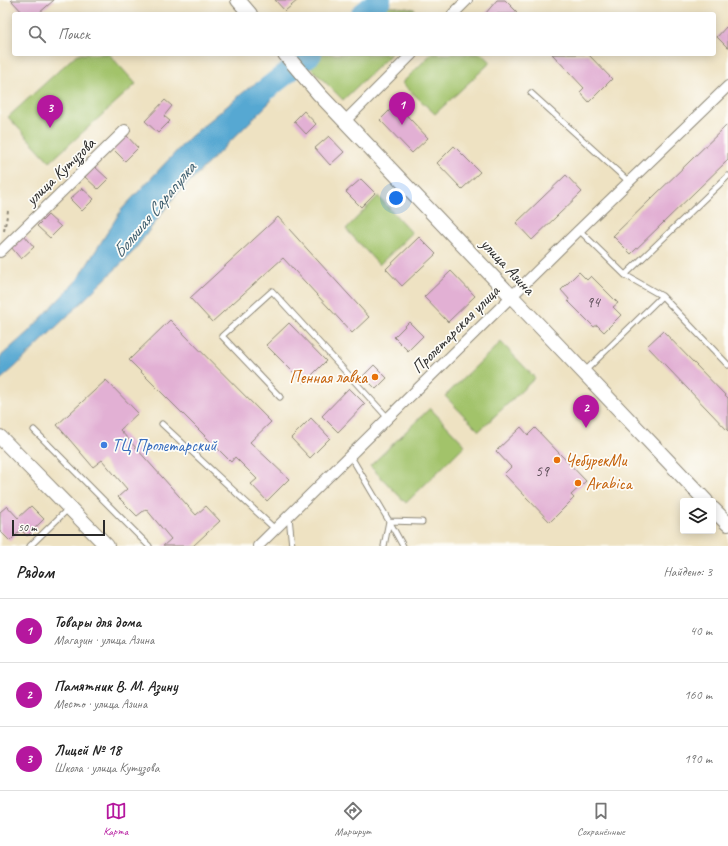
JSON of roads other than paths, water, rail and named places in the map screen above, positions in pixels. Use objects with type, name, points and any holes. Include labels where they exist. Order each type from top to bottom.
[{"type":"main road","points":[[238,0],[248,12]]},
{"type":"main road","name":"улица Азина","points":[[287,56],[320,94],[703,498]]},
{"type":"main road","points":[[3,444],[70,508],[107,546]]},
{"type":"main road","points":[[716,512],[728,524]]},
{"type":"street","points":[[455,12],[467,0]]},
{"type":"street","points":[[345,120],[410,56]]},
{"type":"street","name":"Пролетарская улица","points":[[258,546],[628,181],[728,86]]},
{"type":"street","name":"улица Кутузова","points":[[0,252],[125,130]]},
{"type":"lane","points":[[531,93],[628,181]]},
{"type":"lane","points":[[626,276],[728,176]]},
{"type":"lane","points":[[579,230],[626,276],[662,296],[728,365]]},
{"type":"lane","points":[[280,397],[222,336],[272,291],[388,418]]},
{"type":"lane","points":[[584,372],[662,296]]},
{"type":"lane","points":[[162,424],[275,529]]},
{"type":"lane","points":[[34,430],[149,546]]},
{"type":"lane","points":[[350,455],[403,546]]},
{"type":"lane","points":[[30,546],[70,508]]},
{"type":"lane","points":[[289,516],[292,546]]},
{"type":"lane","points":[[389,521],[422,522]]},
{"type":"lane","points":[[384,546],[389,521]]},
{"type":"water","points":[[270,76],[271,101],[174,197],[133,252],[0,380],[0,357],[28,332],[78,279],[122,209],[189,138],[251,86]]},
{"type":"waterway","name":"Большая Сарапулка","points":[[365,12],[380,0]]},
{"type":"waterway","name":"Большая Сарапулка","points":[[246,105],[308,56]]},
{"type":"place","name":"Товары для дома","points":[[402,125]]},
{"type":"place","name":"Лицей № 18","points":[[50,128]]},
{"type":"place","name":"Пенная лавка","points":[[375,377]]},
{"type":"place","name":"Памятник В. М. Азину","points":[[586,428]]},
{"type":"place","name":"ТЦ Пролетарский","points":[[104,445]]},
{"type":"place","name":"ЧебурекМи","points":[[557,460]]},
{"type":"place","name":"Arabica","points":[[578,483]]}]
